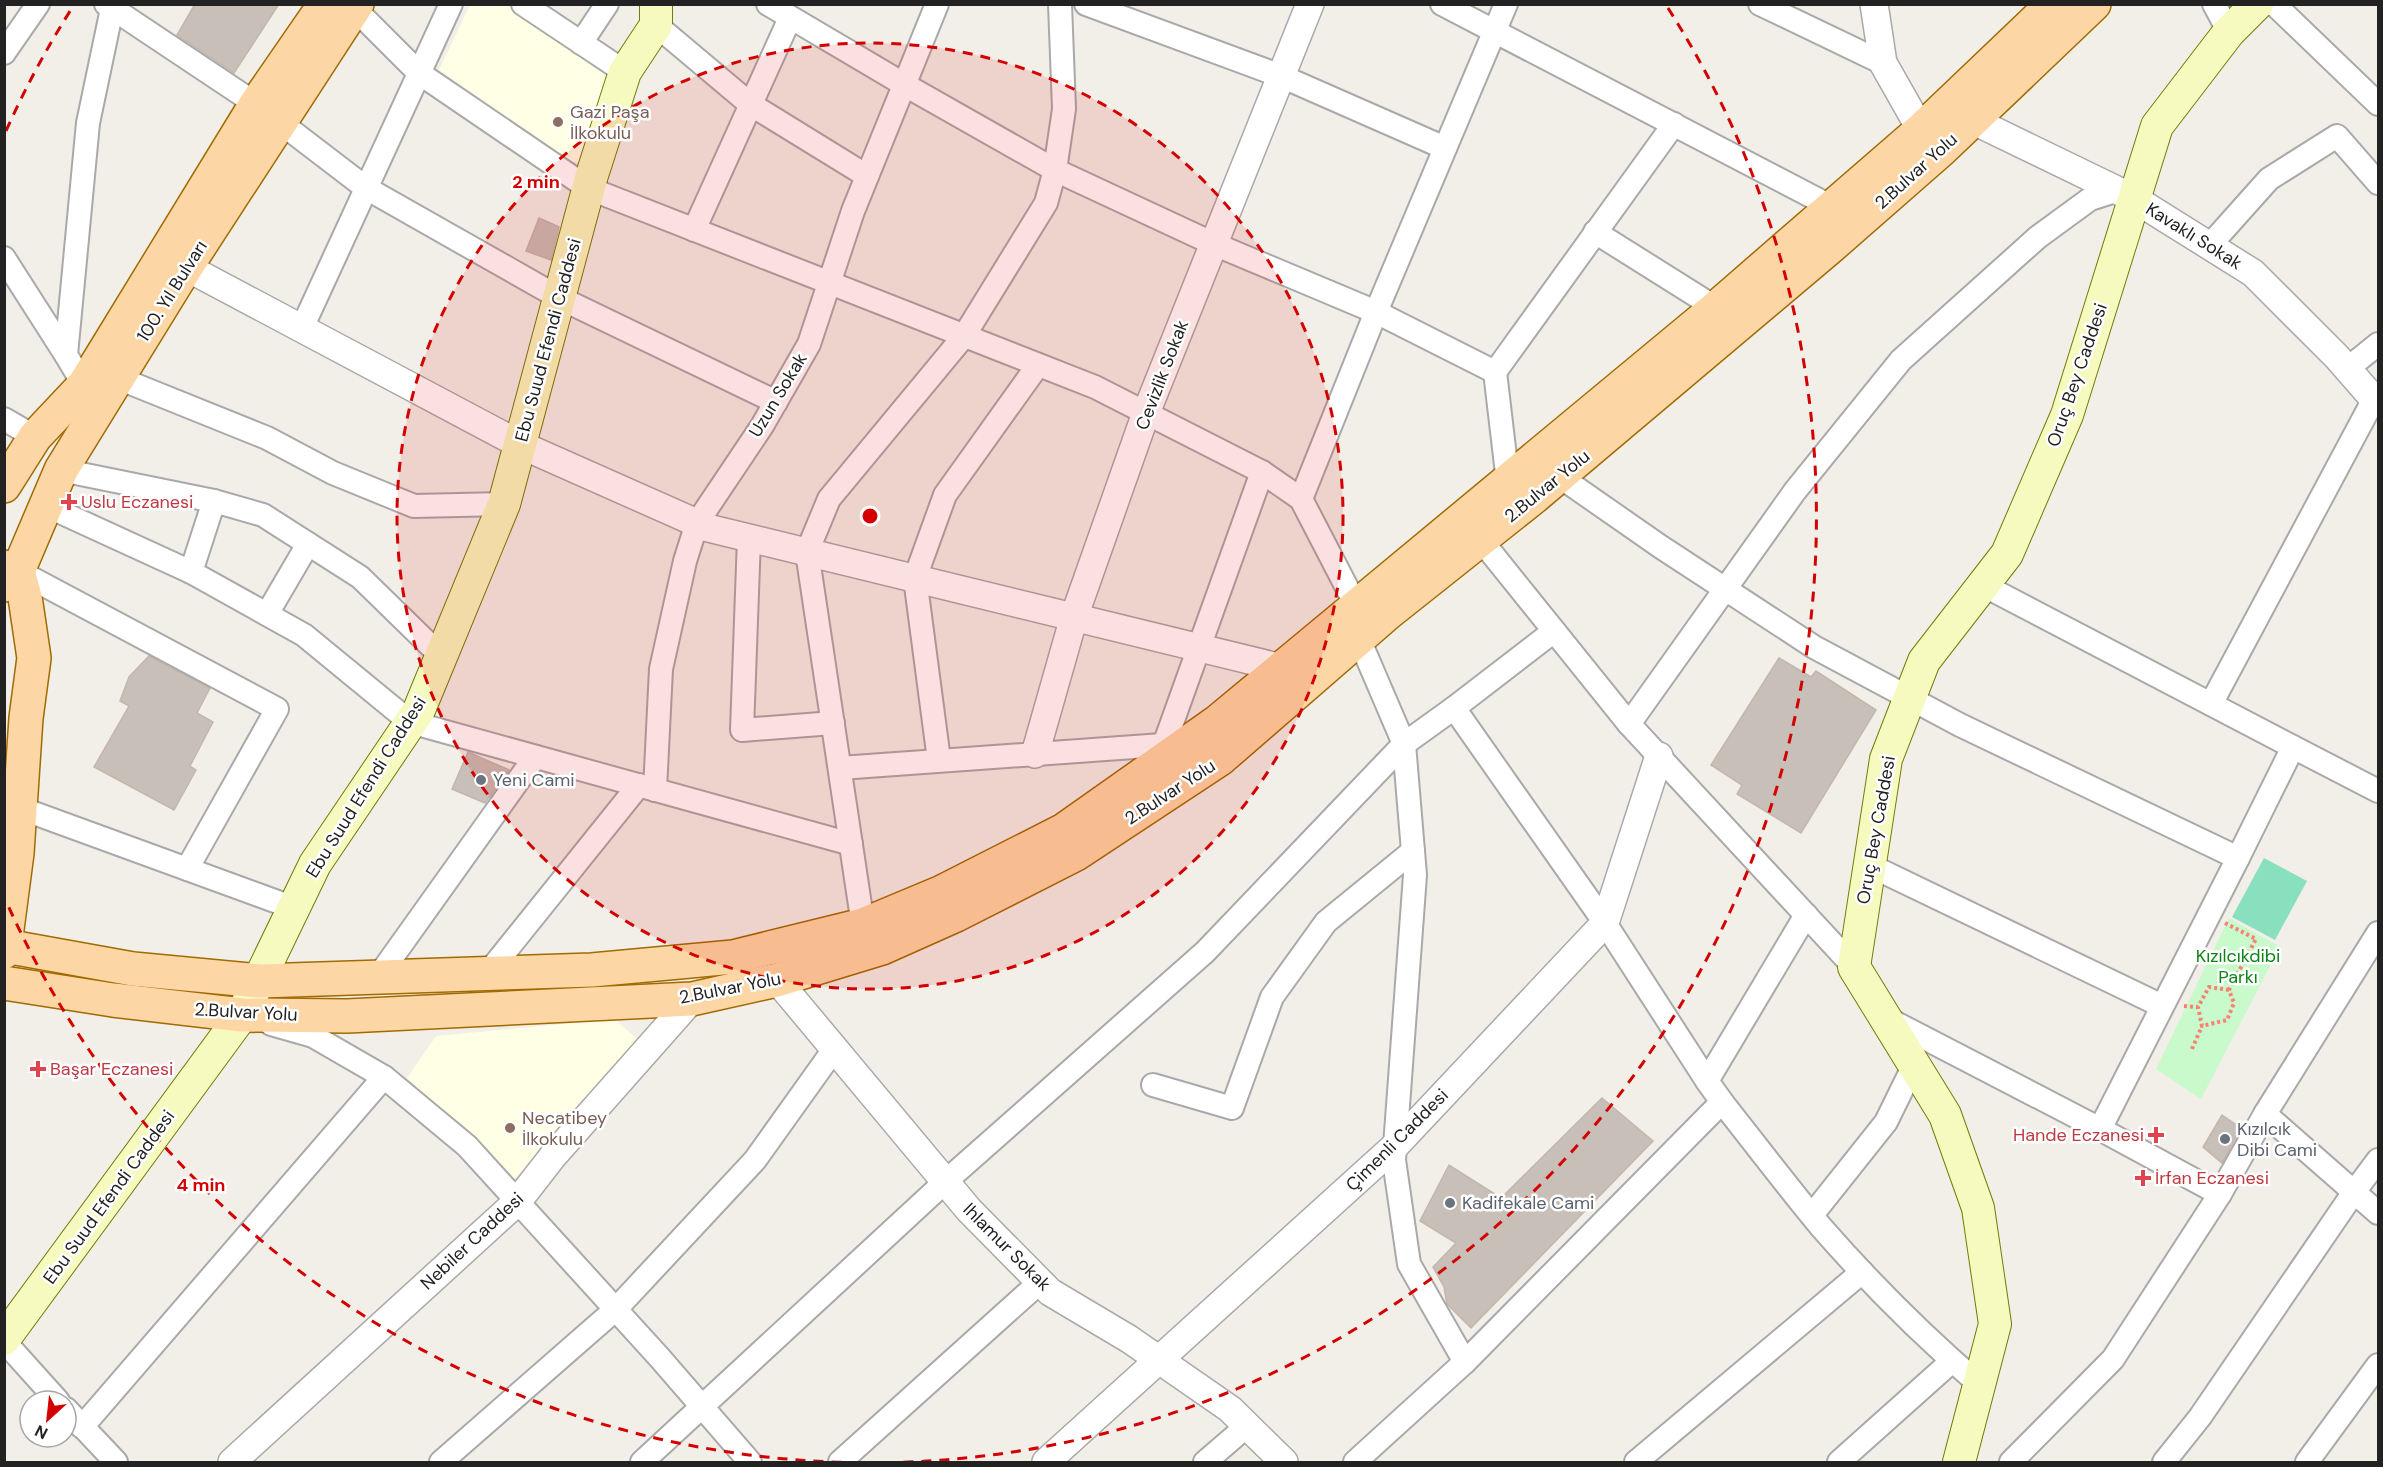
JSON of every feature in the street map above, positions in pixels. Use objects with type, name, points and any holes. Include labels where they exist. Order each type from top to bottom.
[{"type":"main road","name":"2.Bulvar Yolu","points":[[5,946],[133,969],[260,981],[592,970],[733,957],[863,925],[942,892],[1064,830],[1175,744],[1217,722],[1716,308],[1921,130],[2052,4]]},
{"type":"main road","name":"2.Bulvar Yolu","points":[[4,983],[113,1000],[242,1015],[347,1016],[692,999],[777,980],[882,948],[956,915],[1076,854],[1220,759],[1388,613],[1559,476],[1828,249],[1972,120],[2094,4]]},
{"type":"main road","name":"Oruç Bey Caddesi","points":[[1854,967],[1886,759],[1924,662],[2007,554],[2067,415],[2126,194],[2157,126],[2229,32],[2257,4]]},
{"type":"main road","name":"100. Yıl Bulvarı","points":[[4,486],[35,437],[84,385],[268,114],[345,6]]},
{"type":"main road","name":"Ebu Suud Efendi Caddesi","points":[[4,1340],[242,1015],[315,864],[419,710],[504,504],[588,188],[625,72],[656,15]]},
{"type":"main road","name":"100. Yıl Bulvarı","points":[[9,574],[46,506],[61,470],[186,267],[268,114]]},
{"type":"main road","points":[[4,952],[20,808],[26,718],[34,658],[25,597],[9,574]]},
{"type":"main road","points":[[4,681],[26,718]]},
{"type":"main road","points":[[1854,967],[1945,1115],[1978,1208],[1995,1324],[1959,1462]]},
{"type":"street","points":[[4,53],[38,4]]},
{"type":"street","points":[[302,328],[451,4]]},
{"type":"street","points":[[523,4],[625,72]]},
{"type":"street","points":[[581,43],[607,4]]},
{"type":"street","points":[[768,4],[1055,170],[1214,244],[1376,312],[1495,372]]},
{"type":"street","name":"Uzun Sokak","points":[[647,788],[661,669],[685,561],[697,523],[776,402],[809,344],[867,176],[938,4]]},
{"type":"street","points":[[863,925],[807,552],[830,499],[964,336],[1046,203],[1055,170],[1064,109],[1060,4]]},
{"type":"street","points":[[1086,4],[1109,8],[1281,76],[1445,147]]},
{"type":"street","name":"Cevizlik Sokak","points":[[1035,754],[1074,617],[1146,414],[1310,4]]},
{"type":"street","points":[[1442,4],[1832,207]]},
{"type":"street","points":[[1301,500],[1376,312],[1506,4]]},
{"type":"street","points":[[1761,4],[1883,63]]},
{"type":"street","points":[[1874,4],[1883,63],[1921,130]]},
{"type":"street","points":[[2214,4],[2229,32]]},
{"type":"street","points":[[2274,4],[2379,104]]},
{"type":"street","points":[[66,355],[88,123],[110,6],[268,114],[366,188],[560,298],[776,402]]},
{"type":"street","points":[[345,6],[419,72],[588,188],[1095,387],[1262,472],[1301,500],[1356,605],[1359,639],[1404,744],[1415,875],[1394,1160],[1409,1264],[1465,1362]]},
{"type":"street","points":[[656,15],[750,105],[867,176]]},
{"type":"street","points":[[694,230],[790,18]]},
{"type":"street","name":"Kavaklı Sokak","points":[[1972,120],[2126,194],[2253,273],[2348,369],[2376,402]]},
{"type":"street","points":[[1508,482],[1495,372],[1674,124]]},
{"type":"street","points":[[2210,246],[2269,179],[2337,136],[2379,183]]},
{"type":"street","points":[[1629,724],[1795,491],[1901,360],[2038,237],[2090,199],[2126,194]]},
{"type":"street","points":[[1595,232],[1716,308]]},
{"type":"street","points":[[4,258],[84,385]]},
{"type":"street","points":[[186,267],[521,444],[697,523],[749,538],[1282,668]]},
{"type":"street","points":[[2348,369],[2379,344]]},
{"type":"street","points":[[939,760],[915,578],[945,495],[1038,365]]},
{"type":"street","points":[[118,378],[267,438],[333,473],[414,507],[504,504]]},
{"type":"street","points":[[2211,704],[2376,402]]},
{"type":"street","points":[[4,419],[35,437]]},
{"type":"street","points":[[61,470],[214,501],[263,515],[360,577],[441,656]]},
{"type":"street","points":[[840,768],[1175,744],[1200,647],[1262,472]]},
{"type":"street","points":[[1559,476],[1814,647],[1960,725],[2238,858]]},
{"type":"street","points":[[191,572],[214,501]]},
{"type":"street","points":[[46,506],[191,572],[304,635],[410,722],[851,844]]},
{"type":"street","points":[[749,538],[742,729],[833,723]]},
{"type":"street","points":[[1480,540],[1629,724],[1854,967]]},
{"type":"street","points":[[267,614],[308,544]]},
{"type":"street","points":[[9,574],[277,709],[188,869]]},
{"type":"street","points":[[1983,585],[2379,791]]},
{"type":"street","points":[[642,1462],[946,1181],[1205,952],[1404,744],[1554,631]]},
{"type":"street","points":[[1454,708],[1605,923],[1722,1102],[1812,1215],[1862,1272],[1979,1384]]},
{"type":"street","points":[[2100,1129],[2293,747]]},
{"type":"street","name":"Çimenli Caddesi","points":[[1046,1462],[1395,1146],[1605,923],[1659,756]]},
{"type":"street","points":[[378,977],[535,757]]},
{"type":"street","points":[[488,973],[647,788]]},
{"type":"street","points":[[20,808],[294,908]]},
{"type":"street","points":[[1152,1085],[1232,1108],[1272,997],[1326,922],[1413,851]]},
{"type":"street","points":[[1869,865],[2162,1006]]},
{"type":"street","points":[[1707,1081],[1806,915]]},
{"type":"street","points":[[2011,1462],[2113,1359],[2220,1194],[2265,1114],[2372,959],[2379,933]]},
{"type":"street","name":"Ihlamur Sokak","points":[[777,980],[969,1209],[1050,1292],[1129,1339],[1230,1409],[1284,1462]]},
{"type":"street","name":"Nebiler Caddesi","points":[[232,1462],[518,1201],[553,1156],[692,999]]},
{"type":"street","points":[[242,1015],[313,1036],[384,1077],[467,1146],[616,1309],[750,1462]]},
{"type":"street","points":[[1886,1018],[2220,1194]]},
{"type":"street","points":[[441,1462],[616,1309],[755,1160],[835,1048]]},
{"type":"street","points":[[1812,1215],[1886,1122],[1914,1065]]},
{"type":"street","points":[[82,1427],[384,1077]]},
{"type":"street","points":[[1355,1462],[1465,1362],[1722,1102]]},
{"type":"street","points":[[2265,1114],[2379,1213]]},
{"type":"street","points":[[2164,1462],[2200,1416],[2354,1192],[2379,1160]]},
{"type":"street","points":[[1636,1462],[1862,1272]]},
{"type":"street","points":[[840,1462],[1040,1282]]},
{"type":"street","points":[[4,1340],[47,1389]]},
{"type":"street","points":[[1839,1462],[1952,1360]]},
{"type":"street","points":[[2307,1462],[2379,1365]]},
{"type":"street","points":[[78,1422],[116,1462]]},
{"type":"street","points":[[1205,1462],[1248,1425]]},
{"type":"path","points":[[2202,1026],[2227,1020],[2234,1003],[2229,990],[2256,939],[2209,914]]},
{"type":"path","points":[[2192,1049],[2202,1026],[2198,1007],[2209,987],[2229,990]]},
{"type":"shaded area","name":"Gazi Paşa İlkokulu","points":[[470,5],[509,5],[615,82],[588,165],[571,161],[439,70]]},
{"type":"shaded area","name":"Necatibey İlkokulu","points":[[615,1019],[640,1042],[514,1179],[407,1078],[436,1036]]},
{"type":"green space","points":[[2264,858],[2307,881],[2275,940],[2232,917]]},
{"type":"green space","name":"Kızılcıkdibi Parkı","points":[[2229,918],[2280,947],[2201,1099],[2156,1069]]},
{"type":"building","points":[[195,4],[279,4],[234,73],[177,35]]},
{"type":"building","points":[[539,218],[559,227],[551,260],[526,251]]},
{"type":"building","points":[[149,656],[210,688],[197,713],[213,722],[190,766],[196,770],[174,810],[94,767],[129,706],[120,701],[129,677]]},
{"type":"building","points":[[1779,658],[1811,677],[1816,671],[1876,710],[1801,833],[1737,794],[1742,785],[1711,765]]},
{"type":"building","name":"Yeni Cami","points":[[468,752],[509,770],[485,803],[452,789]]},
{"type":"building","points":[[1602,1098],[1653,1141],[1471,1328],[1447,1304],[1444,1287],[1433,1267],[1456,1243],[1420,1221],[1449,1165],[1501,1198]]},
{"type":"building","name":"Kızılcık Dibi Cami","points":[[2222,1115],[2241,1128],[2222,1163],[2203,1147]]},
{"type":"place","name":"Gazi Paşa İlkokulu","points":[[558,122]]},
{"type":"place","name":"Uslu Eczanesi","points":[[69,502]]},
{"type":"place","name":"Yeni Cami","points":[[481,780]]},
{"type":"place","name":"Başar Eczanesi","points":[[38,1069]]},
{"type":"place","name":"Necatibey İlkokulu","points":[[510,1128]]},
{"type":"place","name":"Hande Eczanesi","points":[[2156,1135]]},
{"type":"place","name":"Kızılcık Dibi Cami","points":[[2225,1139]]},
{"type":"place","name":"İrfan Eczanesi","points":[[2143,1178]]},
{"type":"place","name":"Kadifekale Cami","points":[[1450,1203]]}]
